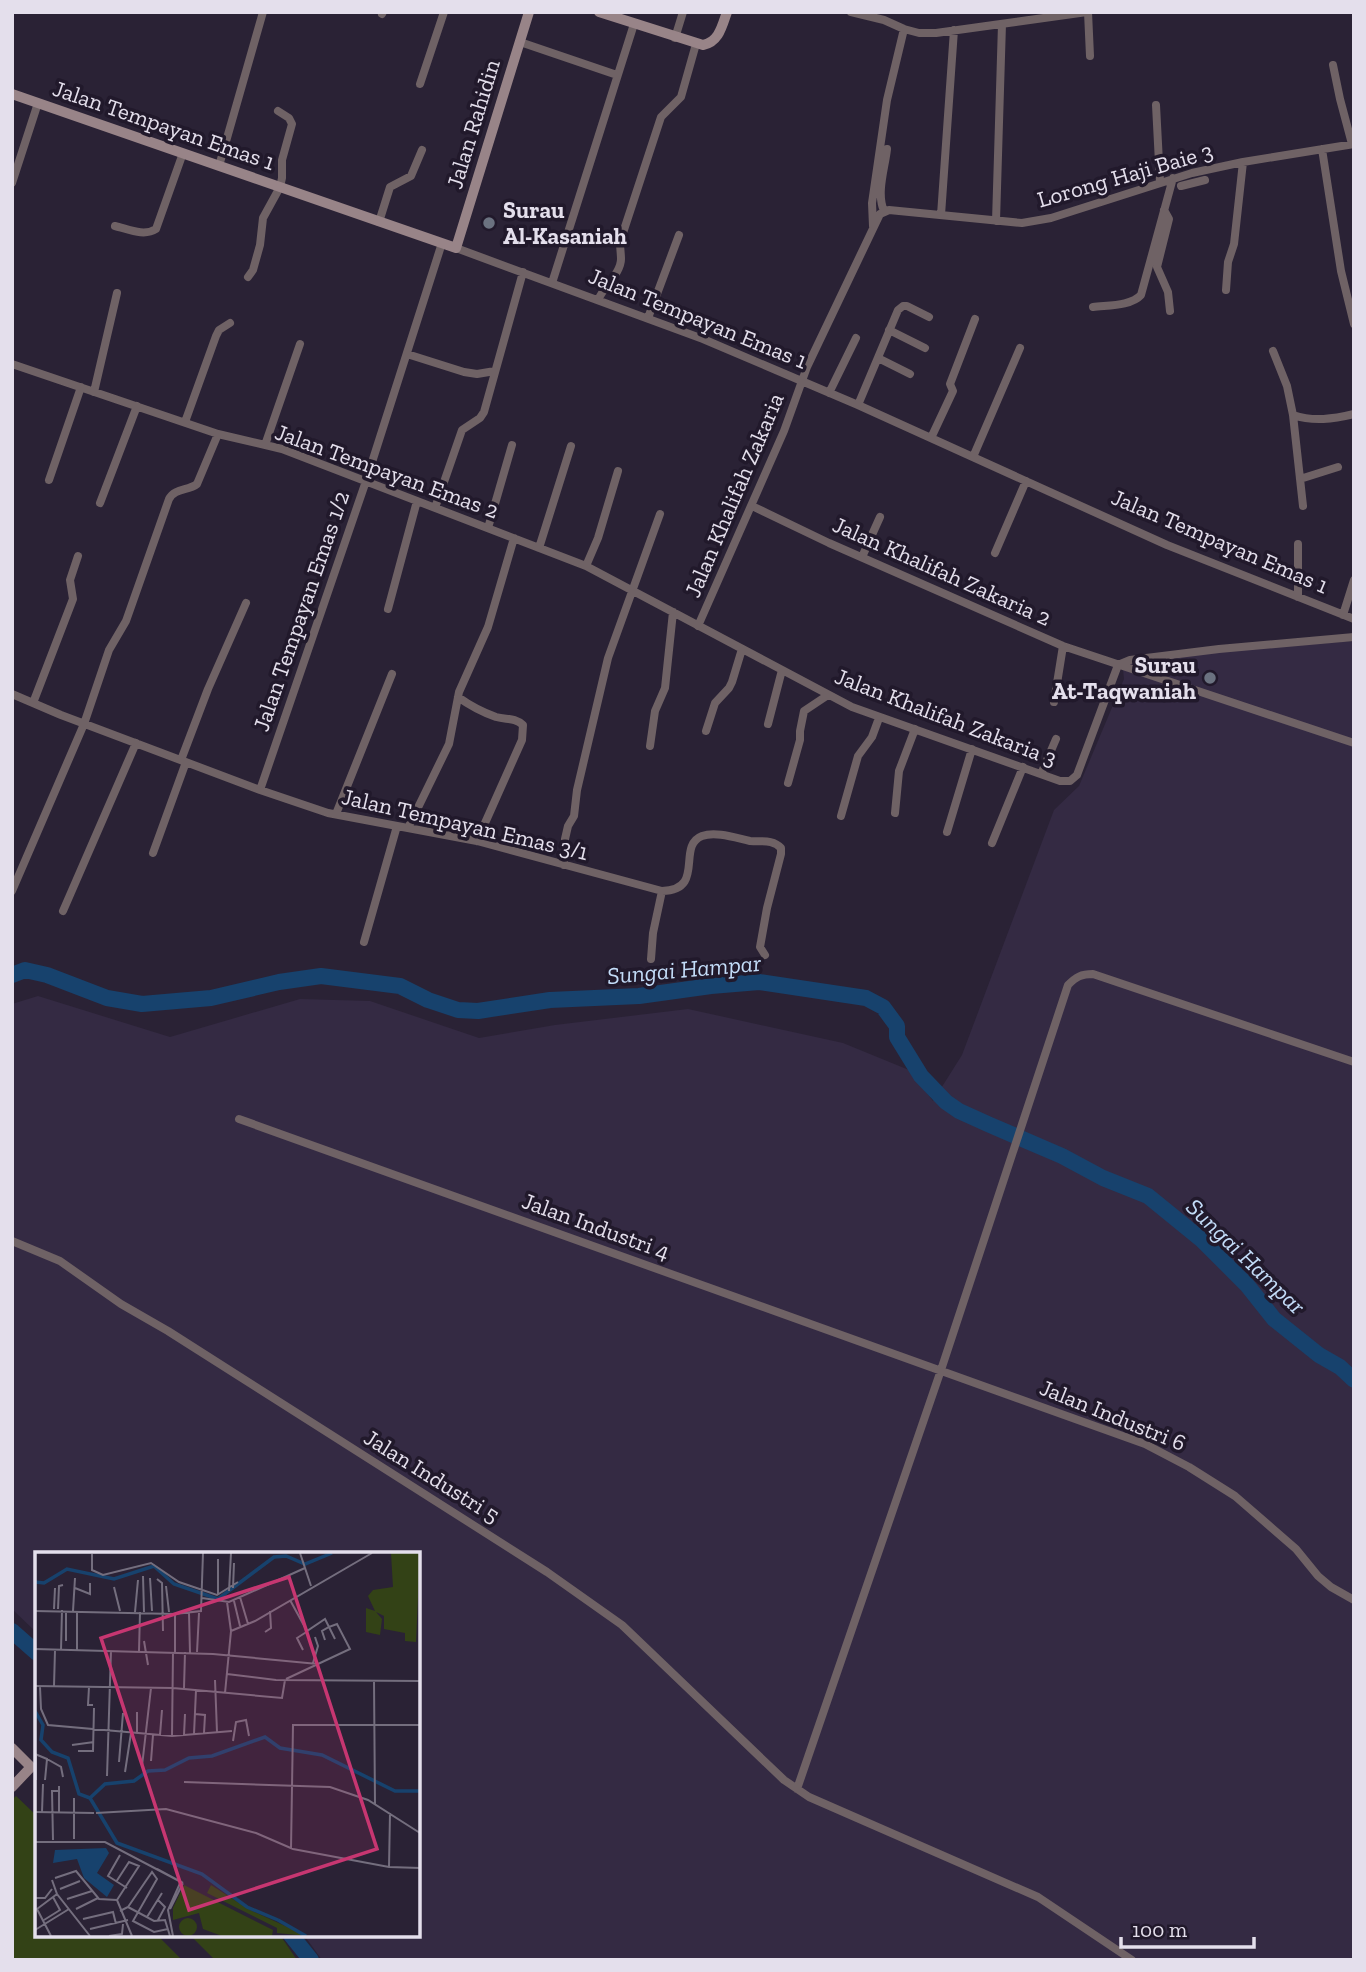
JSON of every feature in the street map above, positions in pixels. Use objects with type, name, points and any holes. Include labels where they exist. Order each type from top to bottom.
[{"type":"street","points":[[219,166],[263,12]]},
{"type":"street","points":[[420,84],[444,12]]},
{"type":"street","name":"Jalan Rahidin","points":[[456,248],[529,12]]},
{"type":"street","points":[[599,12],[696,44],[709,44],[713,41],[727,12]]},
{"type":"street","points":[[675,38],[683,12]]},
{"type":"street","points":[[851,12],[919,33],[1088,12],[1090,56]]},
{"type":"street","points":[[552,283],[634,24]]},
{"type":"street","points":[[996,220],[1002,24]]},
{"type":"street","points":[[873,226],[872,203],[887,100],[904,29]]},
{"type":"street","points":[[941,215],[954,30]]},
{"type":"street","points":[[520,42],[618,75]]},
{"type":"street","points":[[598,299],[618,271],[621,260],[620,242],[661,117],[681,97],[696,44]]},
{"type":"street","points":[[1333,65],[1339,99],[1353,144]]},
{"type":"street","name":"Jalan Tempayan Emas 1","points":[[12,94],[442,243],[703,339],[858,405],[1167,545],[1354,619]]},
{"type":"street","points":[[12,183],[38,103]]},
{"type":"street","points":[[1156,105],[1160,182]]},
{"type":"street","points":[[248,277],[253,270],[260,245],[263,218],[282,178],[282,160],[292,124],[291,120],[278,111]]},
{"type":"street","name":"Lorong Haji Baie 3","points":[[884,211],[1022,223],[1051,218],[1173,178],[1192,178],[1243,162],[1353,144]]},
{"type":"street","points":[[873,226],[884,211],[881,192],[887,149]]},
{"type":"street","points":[[1322,149],[1341,271],[1354,324]]},
{"type":"street","points":[[379,222],[390,187],[411,176],[422,150]]},
{"type":"street","points":[[115,226],[144,233],[156,229],[183,153]]},
{"type":"street","points":[[1226,290],[1243,162]]},
{"type":"street","points":[[1093,307],[1138,299],[1144,288],[1173,178]]},
{"type":"street","points":[[1181,186],[1192,178],[1205,180]]},
{"type":"street","points":[[1164,210],[1169,219],[1157,267],[1168,292],[1170,311]]},
{"type":"street","name":"Jalan Khalifah Zakaria","points":[[698,626],[784,431],[807,367],[873,226]]},
{"type":"street","points":[[648,318],[679,235]]},
{"type":"street","name":"Jalan Tempayan Emas 1/2","points":[[260,790],[366,481],[442,243]]},
{"type":"street","points":[[435,508],[464,427],[480,418],[484,412],[523,272]]},
{"type":"street","points":[[94,392],[117,293]]},
{"type":"street","points":[[858,405],[898,310],[903,306],[929,317]]},
{"type":"street","points":[[931,438],[953,391],[950,384],[975,319]]},
{"type":"street","points":[[185,422],[216,336],[219,330],[230,323]]},
{"type":"street","points":[[889,330],[925,348]]},
{"type":"street","points":[[829,393],[856,338]]},
{"type":"street","points":[[265,445],[300,344]]},
{"type":"street","points":[[973,457],[1020,348]]},
{"type":"street","points":[[1273,351],[1287,386],[1293,415],[1303,506]]},
{"type":"street","points":[[407,354],[464,372],[495,372]]},
{"type":"street","points":[[878,358],[910,374]]},
{"type":"street","name":"Jalan Tempayan Emas 2","points":[[12,364],[218,434],[282,449],[366,481],[586,566],[698,626]]},
{"type":"street","points":[[49,480],[81,387]]},
{"type":"street","points":[[100,503],[136,406]]},
{"type":"street","points":[[1293,415],[1325,419],[1354,414]]},
{"type":"street","points":[[12,891],[83,724],[109,650],[126,621],[169,499],[174,492],[197,485],[218,434]]},
{"type":"street","points":[[488,528],[512,445]]},
{"type":"street","points":[[539,548],[571,446]]},
{"type":"street","points":[[1300,479],[1338,467]]},
{"type":"street","points":[[586,566],[598,537],[618,471]]},
{"type":"street","points":[[995,554],[1026,481]]},
{"type":"street","points":[[388,609],[417,501]]},
{"type":"street","name":"Jalan Khalifah Zakaria 2","points":[[752,506],[829,543],[1063,646],[1354,743]]},
{"type":"street","points":[[564,865],[565,839],[574,816],[577,790],[608,658],[660,514]]},
{"type":"street","points":[[862,557],[880,517]]},
{"type":"street","points":[[408,828],[449,744],[459,692],[488,627],[514,538]]},
{"type":"street","points":[[1298,544],[1298,597]]},
{"type":"street","points":[[33,703],[73,599],[70,580],[78,556]]},
{"type":"street","points":[[1342,615],[1354,580]]},
{"type":"street","points":[[153,853],[208,690],[246,603]]},
{"type":"street","points":[[650,746],[656,705],[666,688],[673,612]]},
{"type":"street","name":"Jalan Khalifah Zakaria 3","points":[[698,626],[828,695],[879,718],[1065,781],[1070,781],[1077,775],[1118,665]]},
{"type":"street","points":[[1118,665],[1130,660],[1219,649],[1354,637]]},
{"type":"street","points":[[1054,702],[1063,646]]},
{"type":"street","points":[[706,731],[715,703],[732,682],[742,649]]},
{"type":"street","points":[[768,724],[782,670]]},
{"type":"street","points":[[336,814],[392,674]]},
{"type":"street","name":"Jalan Tempayan Emas 3/1","points":[[12,694],[83,724],[260,790],[336,814],[477,841],[662,891]]},
{"type":"street","points":[[788,783],[800,740],[804,711],[828,695]]},
{"type":"street","points":[[458,697],[469,705],[497,717],[510,717],[523,725],[522,740],[477,841]]},
{"type":"street","points":[[841,816],[858,756],[872,737],[879,718]]},
{"type":"street","points":[[895,813],[899,771],[915,729]]},
{"type":"street","points":[[1041,774],[1056,739]]},
{"type":"street","points":[[63,911],[136,743]]},
{"type":"street","points":[[947,832],[972,749]]},
{"type":"street","points":[[992,843],[1023,767]]},
{"type":"street","points":[[364,942],[397,826]]},
{"type":"street","points":[[651,959],[653,933],[662,891],[678,889],[683,884],[696,839],[710,835],[777,844],[781,848],[760,947],[765,955]]},
{"type":"street","points":[[1132,1960],[1038,1897],[808,1797],[797,1789],[941,1370],[1068,985],[1083,974],[1093,974],[1354,1062]]},
{"type":"street","name":"Jalan Industri 4","points":[[239,1119],[941,1370]]},
{"type":"street","name":"Jalan Industri 5","points":[[12,1241],[60,1261],[121,1304],[168,1331],[593,1604],[622,1625],[784,1780],[797,1789]]},
{"type":"street","name":"Jalan Industri 6","points":[[941,1370],[1145,1444],[1189,1467],[1235,1496],[1296,1549],[1318,1576],[1354,1600]]},
{"type":"street","points":[[14,1755],[31,1767],[14,1782]]},
{"type":"shaded area","points":[[1354,641],[1354,1960],[322,1960],[305,1937],[420,1937],[420,1552],[35,1552],[35,1631],[12,1609],[12,1004],[38,996],[170,1037],[300,999],[370,1001],[479,1038],[555,1025],[688,1009],[843,1043],[909,1070],[933,1101],[962,1055],[1054,810],[1079,786],[1124,679],[1122,659]]},
{"type":"green space","points":[[16,1796],[35,1814],[35,1937],[159,1937],[182,1960],[12,1960],[12,1800]]},
{"type":"green space","points":[[192,1937],[281,1937],[297,1960],[215,1960]]},
{"type":"waterway","name":"Sungai Hampar","points":[[12,975],[25,970],[47,975],[107,998],[142,1004],[211,998],[279,982],[321,976],[400,986],[428,1000],[458,1010],[478,1011],[550,1000],[639,996],[759,982],[866,998],[883,1007],[897,1026],[897,1037],[921,1076],[946,1102],[959,1111],[1148,1196],[1202,1240],[1247,1285],[1274,1319],[1354,1380]]},
{"type":"waterway","points":[[12,1631],[35,1651]]},
{"type":"waterway","points":[[293,1937],[311,1960]]},
{"type":"place","name":"Surau Al-Kasaniah","points":[[489,223]]},
{"type":"place","name":"Surau At-Taqwaniah","points":[[1210,678]]}]
